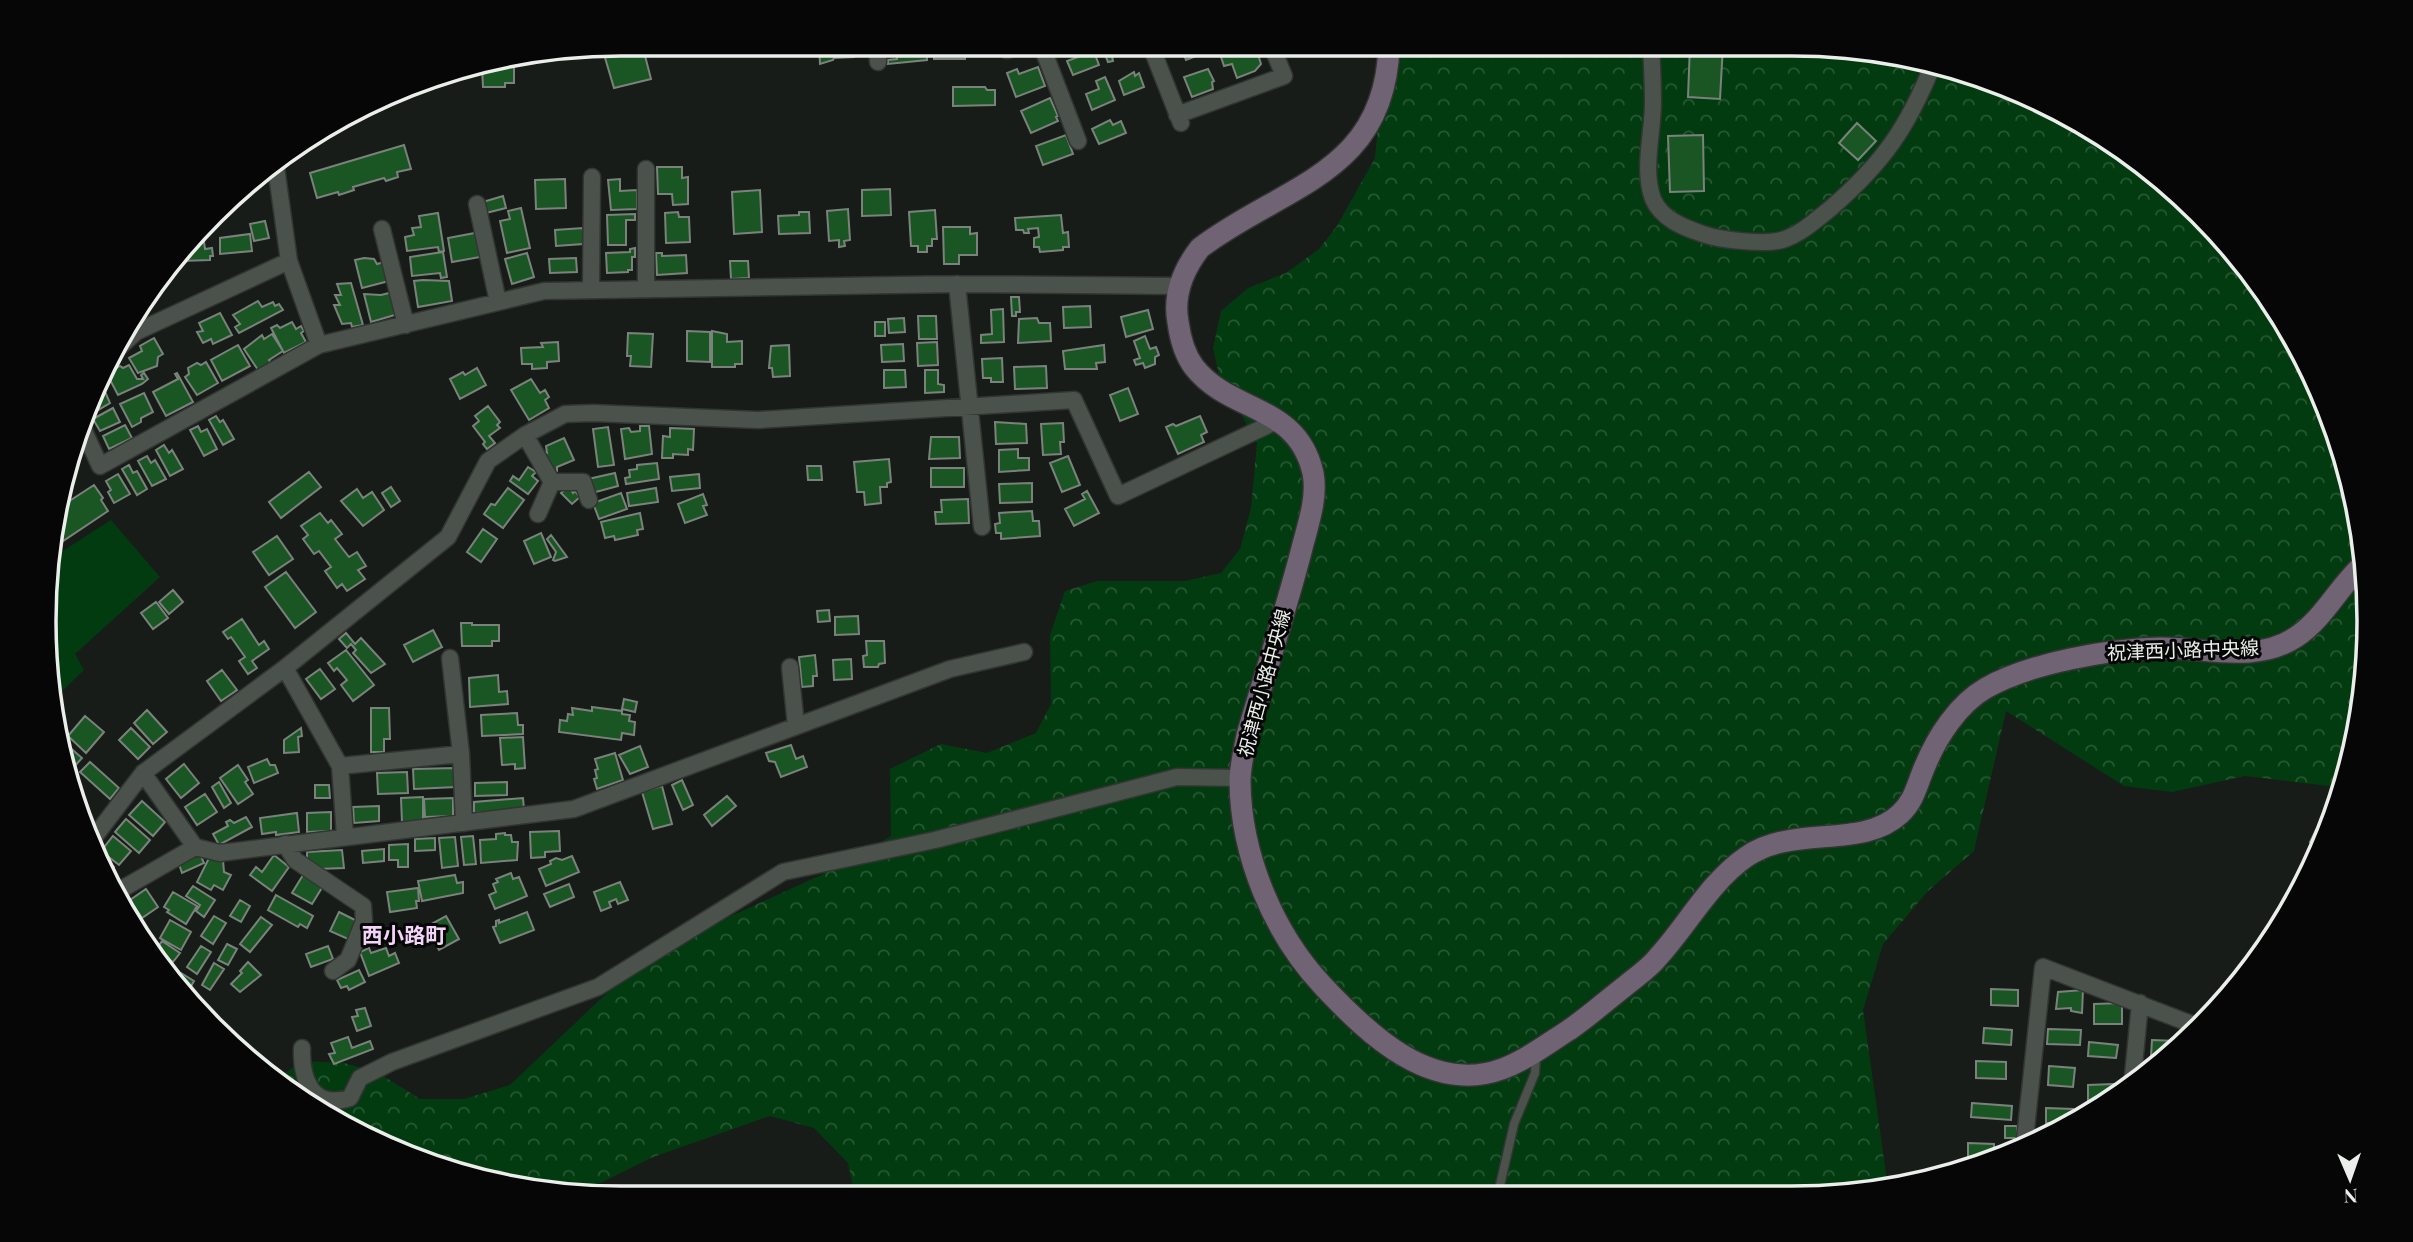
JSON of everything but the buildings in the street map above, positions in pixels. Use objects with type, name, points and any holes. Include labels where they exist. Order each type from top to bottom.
[{"type":"main road","name":"祝津西小路中央線","points":[[1388,56],[1385,87],[1372,118],[1356,143],[1331,168],[1200,248],[1191,260],[1180,286],[1175,308],[1184,347],[1193,366],[1208,381],[1279,420],[1299,440],[1306,452],[1313,476],[1312,506],[1247,735],[1240,778],[1245,827],[1252,855],[1271,911],[1286,939],[1311,974],[1341,1006],[1406,1058],[1453,1075],[1478,1076],[1502,1069],[1536,1052],[1583,1020],[1657,960],[1728,870],[1751,853],[1773,843],[1819,835],[1864,833],[1900,814],[1916,793],[1924,768],[1941,736],[1959,709],[1982,690],[2010,676],[2098,653],[2160,648],[2222,652],[2259,651],[2295,638],[2318,617],[2355,573]]},
{"type":"street","points":[[878,56],[878,62]]},
{"type":"street","points":[[1046,56],[1078,141]]},
{"type":"street","points":[[1155,56],[1179,119],[1284,76],[1275,56]]},
{"type":"street","points":[[1651,56],[1653,104],[1648,173],[1652,198],[1660,210],[1683,228],[1721,240],[1781,241],[1808,227],[1849,192],[1878,162],[1902,130],[1929,73]]},
{"type":"street","points":[[646,169],[646,289]]},
{"type":"street","points":[[277,173],[289,261],[319,345]]},
{"type":"street","points":[[591,290],[592,177]]},
{"type":"street","points":[[477,204],[498,302]]},
{"type":"street","points":[[382,229],[406,325]]},
{"type":"street","points":[[135,332],[289,261]]},
{"type":"street","points":[[87,437],[100,467],[319,345],[544,290],[957,284],[1180,286]]},
{"type":"street","points":[[957,284],[982,527]]},
{"type":"street","points":[[97,833],[143,773],[285,668],[448,537],[488,461],[525,435],[565,414],[758,420],[1074,400],[1118,496],[1279,420]]},
{"type":"street","points":[[525,435],[552,482]]},
{"type":"street","points":[[552,482],[583,482],[589,500]]},
{"type":"street","points":[[538,514],[552,482]]},
{"type":"street","points":[[143,773],[195,847],[220,853],[574,808],[950,669],[1024,652]]},
{"type":"street","points":[[450,658],[461,754],[464,822]]},
{"type":"street","points":[[790,667],[796,726]]},
{"type":"street","points":[[285,668],[340,766],[345,836]]},
{"type":"street","points":[[340,766],[461,754]]},
{"type":"street","points":[[302,1048],[301,1065],[306,1084],[322,1098],[340,1101],[350,1098],[360,1078],[392,1062],[598,987],[783,872],[935,840],[1177,777],[1240,778]]},
{"type":"street","points":[[285,844],[295,860],[363,906],[364,920],[348,960],[333,971]]},
{"type":"street","points":[[124,888],[195,847]]},
{"type":"street","points":[[2025,1135],[2043,967],[2190,1023]]},
{"type":"street","points":[[2133,1071],[2140,1003]]},
{"type":"lane","points":[[1499,1186],[1514,1124],[1535,1073],[1536,1052]]},
{"type":"green space","points":[[1381,56],[1792,56],[1866,61],[1938,75],[2008,99],[2074,132],[2136,173],[2192,221],[2217,248],[2262,307],[2299,371],[2327,439],[2338,475],[2352,547],[2357,621],[2352,695],[2332,787],[2245,776],[2172,792],[2124,786],[2006,711],[1974,851],[1928,891],[1883,944],[1863,1010],[1887,1178],[1866,1181],[1792,1186],[853,1186],[848,1163],[814,1128],[770,1116],[653,1157],[596,1185],[584,1185],[511,1175],[439,1156],[371,1128],[307,1091],[284,1074],[303,1061],[344,1063],[377,1072],[420,1099],[464,1099],[510,1085],[648,954],[845,864],[891,836],[890,769],[941,744],[987,753],[1036,733],[1051,704],[1050,635],[1065,591],[1097,581],[1185,581],[1221,573],[1240,549],[1251,508],[1257,443],[1221,384],[1213,348],[1221,311],[1248,288],[1286,273],[1319,249],[1337,226],[1375,158],[1382,83]]},
{"type":"green space","points":[[111,520],[160,577],[75,654],[84,670],[61,693],[56,621],[60,552]]},
{"type":"district","name":"西小路町","points":[[404,936]]}]
